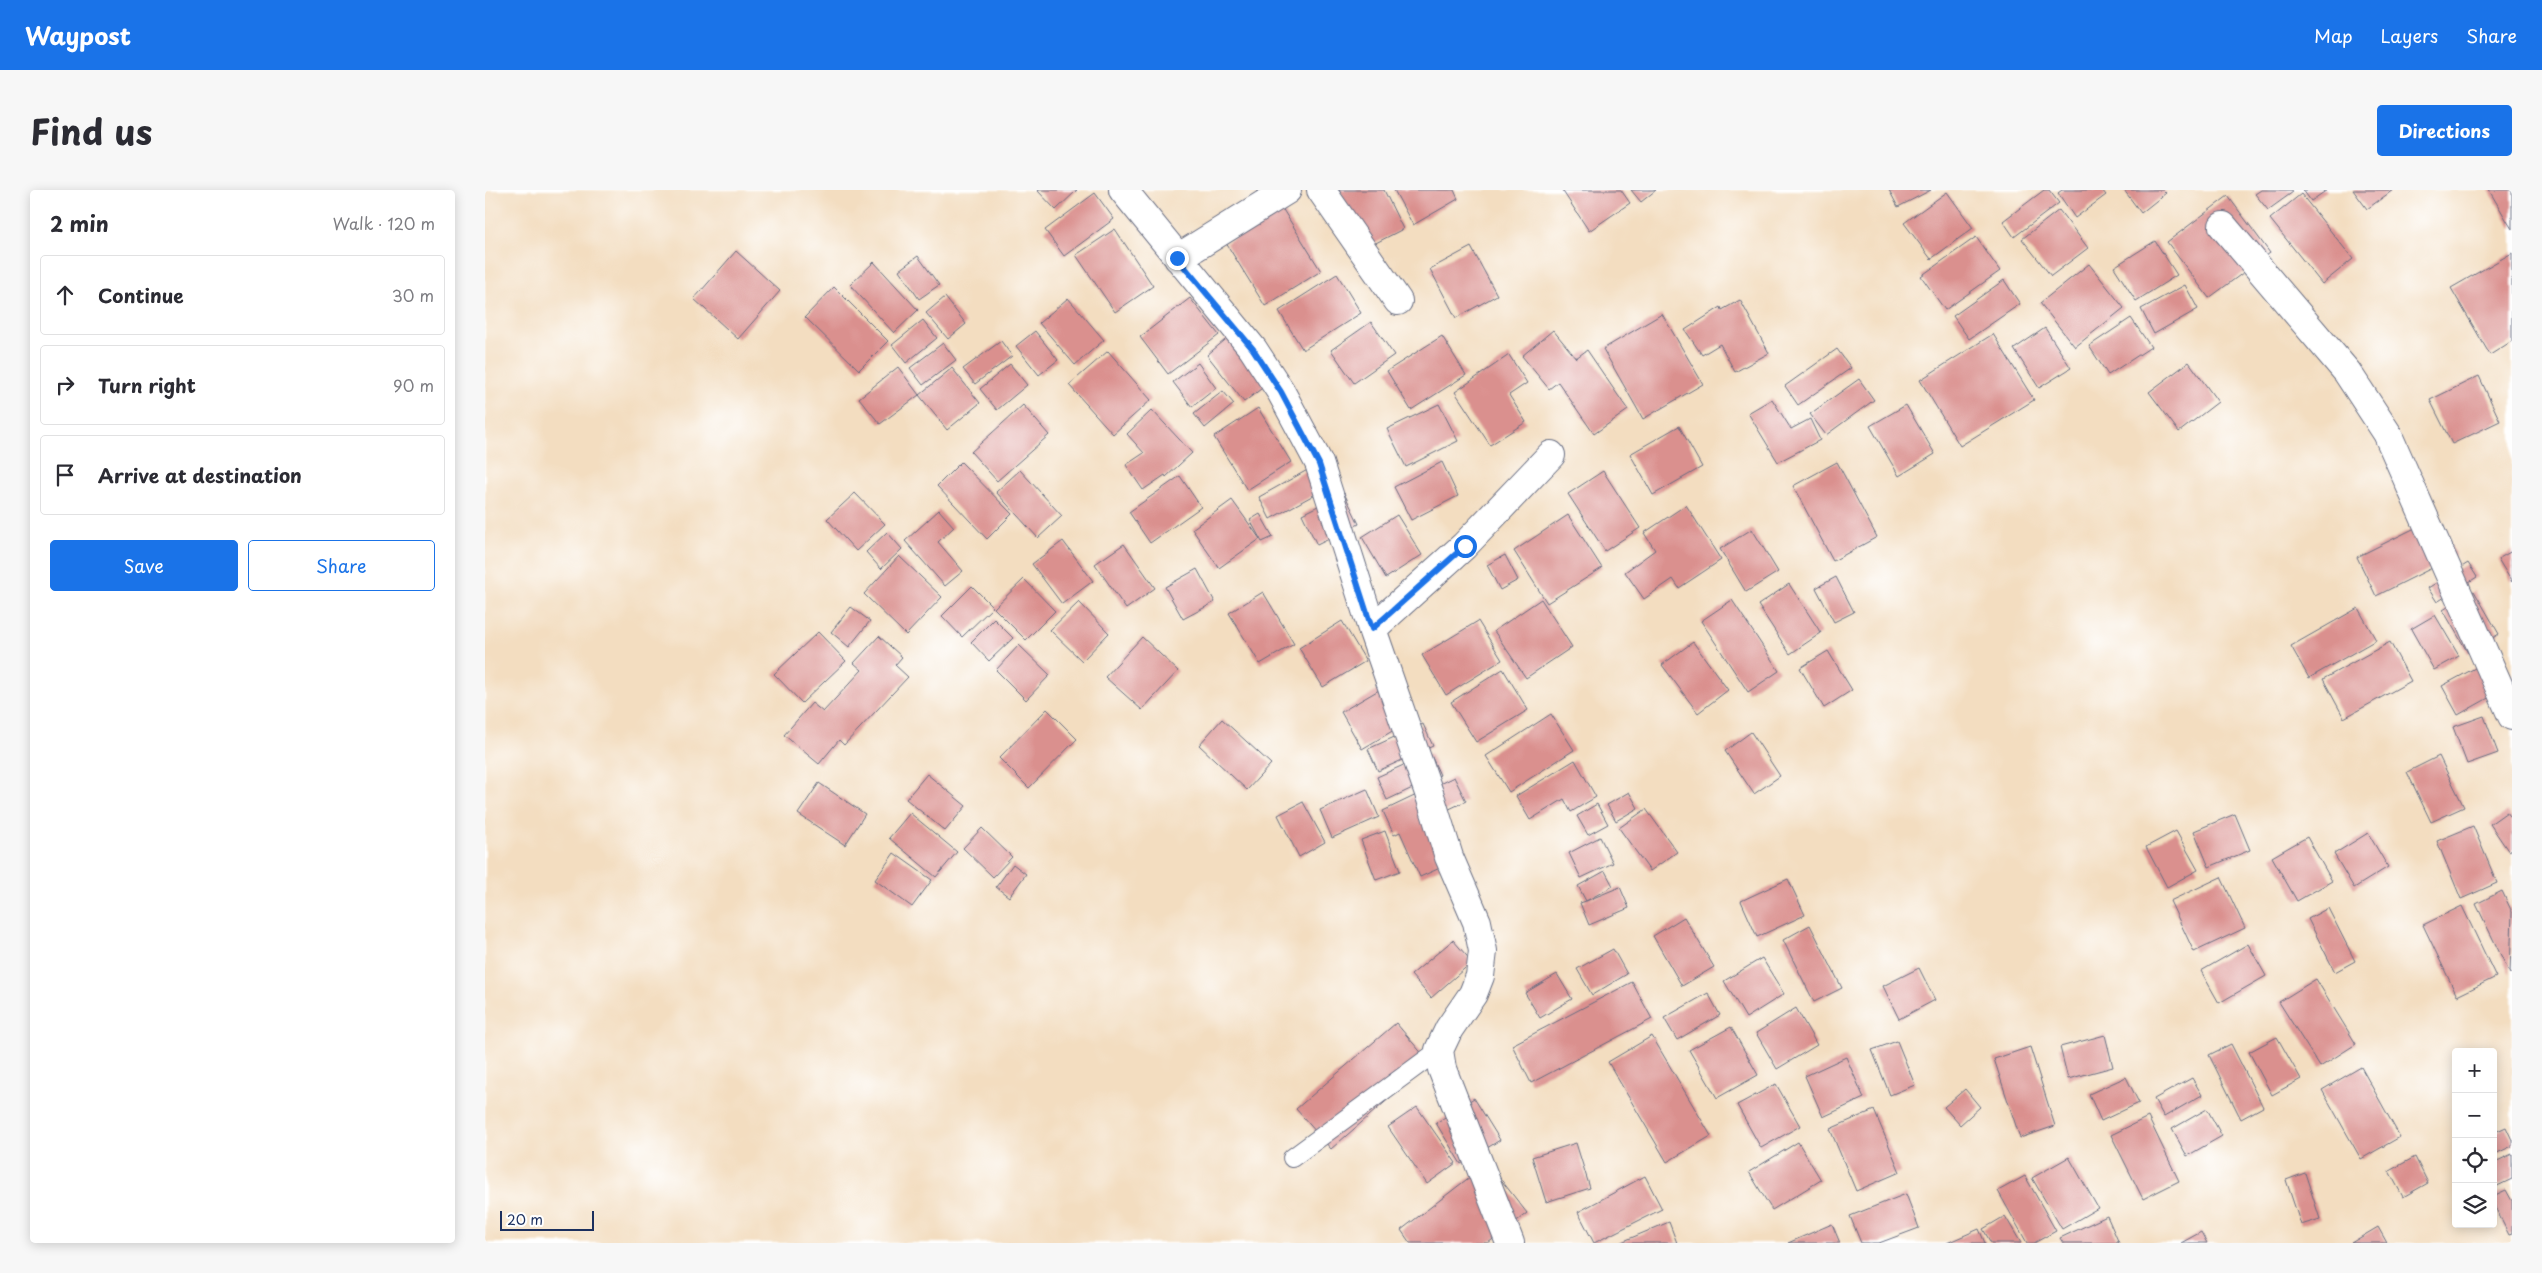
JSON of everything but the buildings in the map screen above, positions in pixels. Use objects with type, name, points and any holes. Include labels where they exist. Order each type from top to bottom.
[{"type":"street","points":[[1123,190],[1253,349],[1281,392],[1319,464],[1372,629],[1431,799],[1449,857],[1477,922],[1483,951],[1480,976],[1473,994],[1449,1029],[1439,1050],[1445,1078],[1510,1243]]},
{"type":"street","points":[[1177,258],[1287,190]]},
{"type":"street","points":[[1321,190],[1398,301]]},
{"type":"street","points":[[2223,226],[2347,372],[2387,433],[2512,716]]},
{"type":"street","points":[[1372,629],[1465,546],[1551,455]]},
{"type":"lane","points":[[1292,1158],[1439,1050]]},
{"type":"route","points":[[1177,258],[1253,349],[1281,392],[1319,464],[1347,546],[1372,629],[1465,546]]}]
